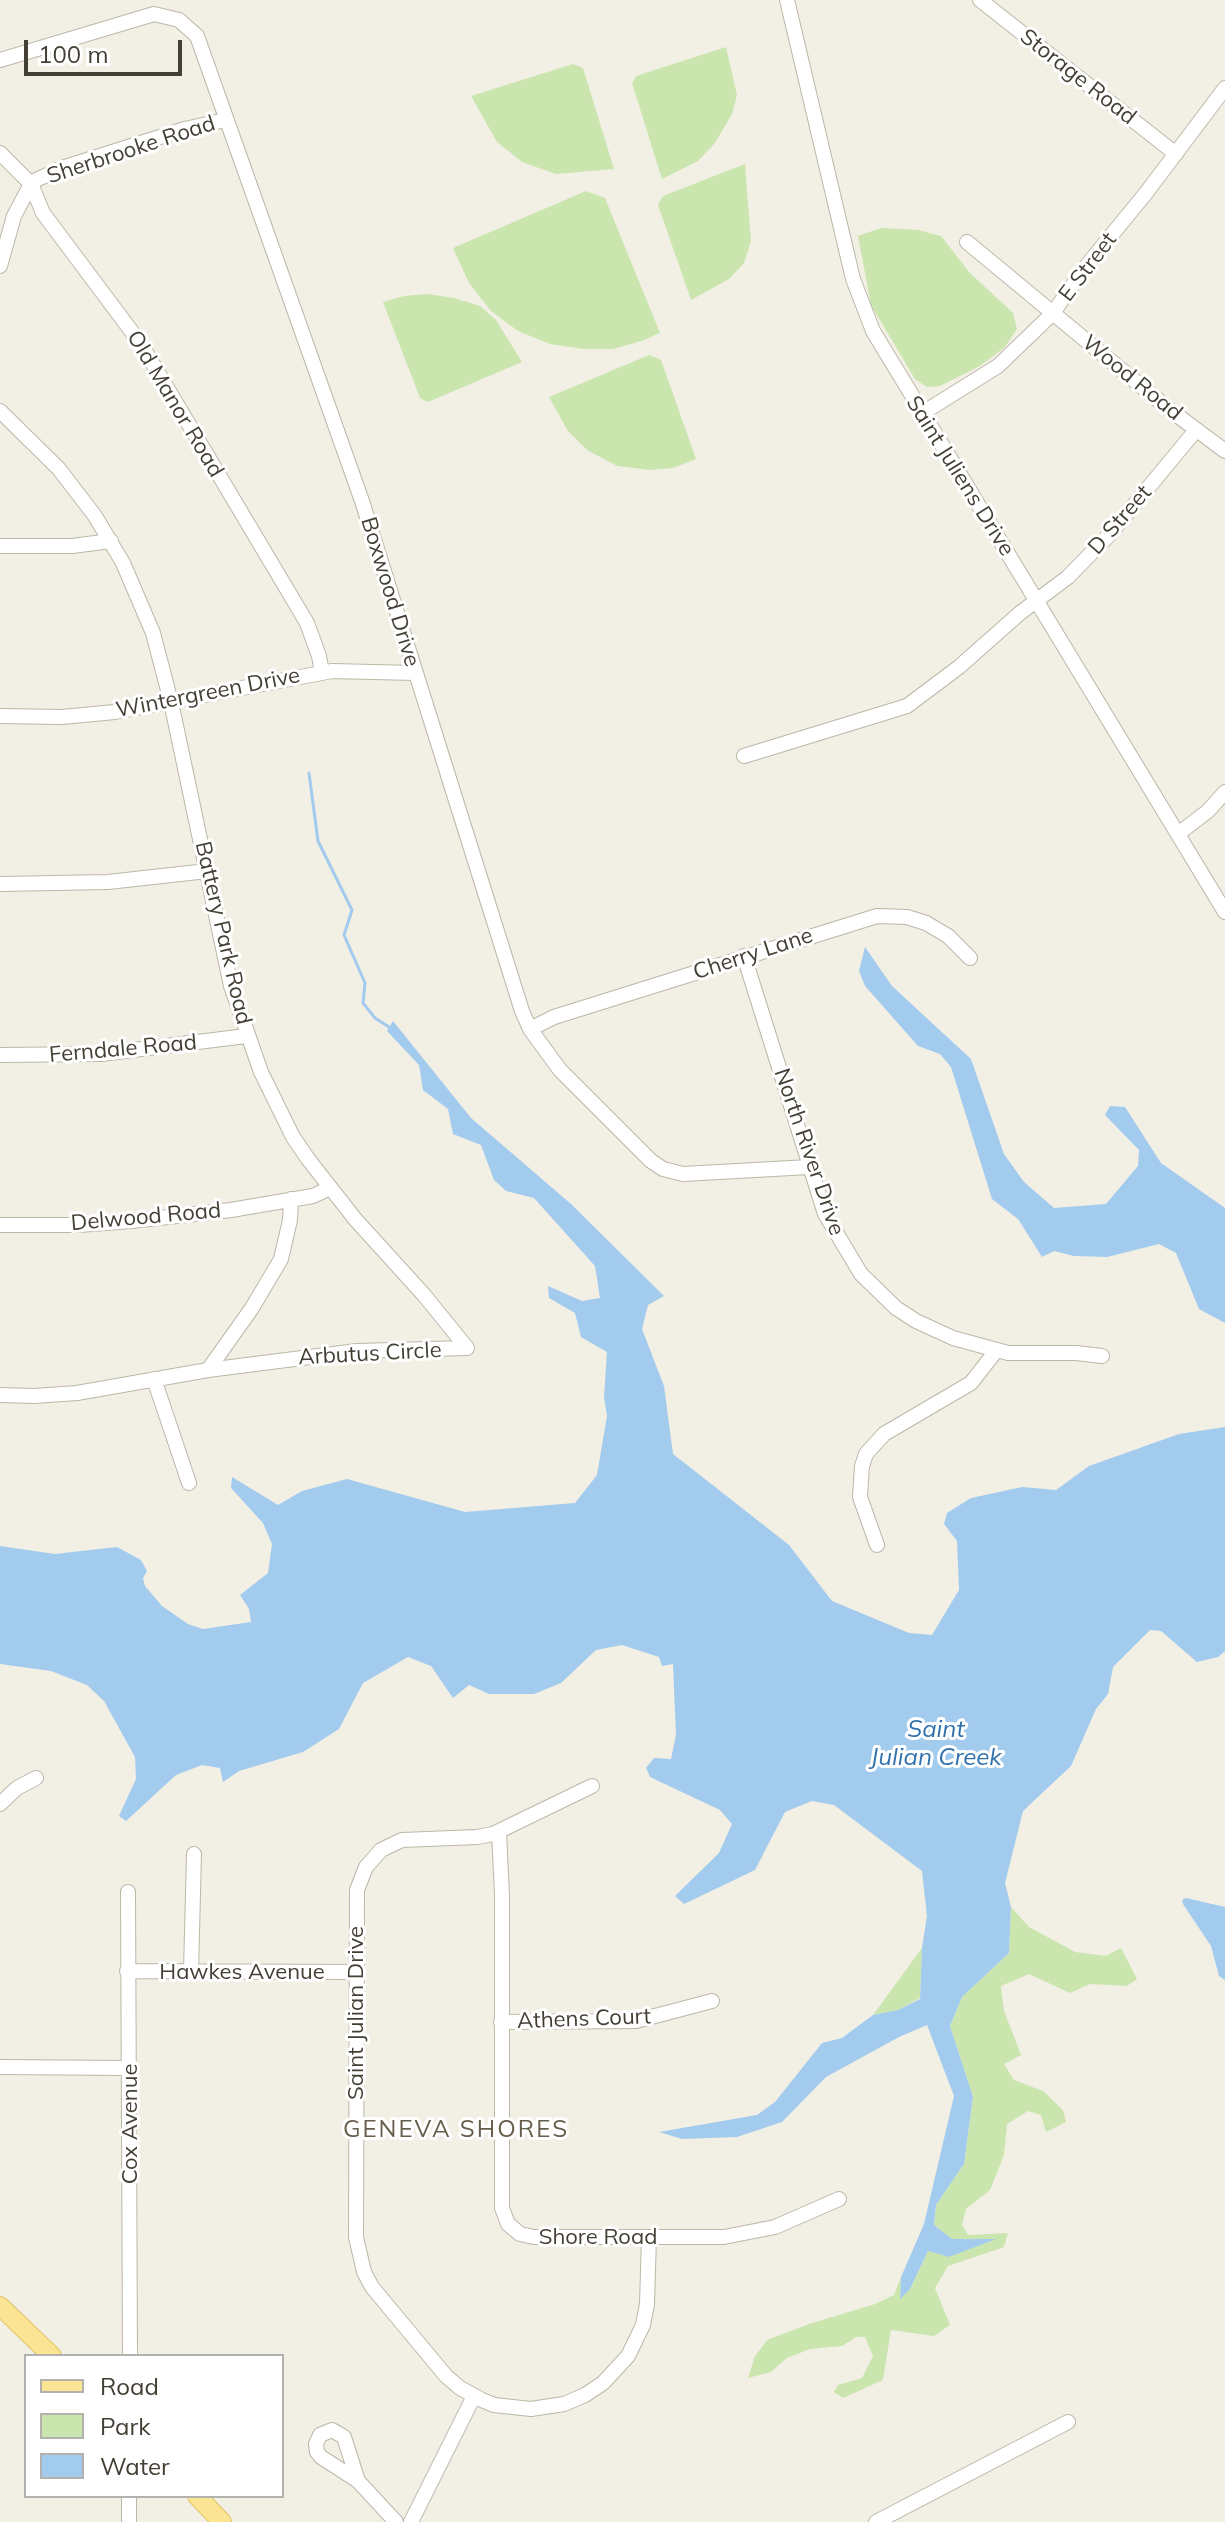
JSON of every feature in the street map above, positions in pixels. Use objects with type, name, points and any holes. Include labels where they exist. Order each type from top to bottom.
[{"type":"main road","points":[[0,2306],[50,2354]]},
{"type":"main road","points":[[199,2498],[222,2522]]},
{"type":"street","name":"Saint Juliens Drive","points":[[787,0],[853,279],[873,331],[1225,912]]},
{"type":"street","name":"Storage Road","points":[[980,0],[1176,154]]},
{"type":"street","name":"Boxwood Drive","points":[[0,60],[145,15],[171,16],[188,26],[197,36],[362,501],[530,1029],[560,1070],[651,1161],[663,1169],[683,1174],[809,1167]]},
{"type":"street","name":"E Street","points":[[921,414],[998,366],[1053,313],[1225,88]]},
{"type":"street","name":"Sherbrooke Road","points":[[0,266],[14,216],[31,184],[62,168],[185,129],[225,120]]},
{"type":"street","name":"Old Manor Road","points":[[0,153],[31,184],[43,213],[141,344],[307,623],[322,672]]},
{"type":"street","name":"Wood Road","points":[[967,242],[1225,451]]},
{"type":"street","name":"Battery Park Road","points":[[0,411],[29,437],[75,488],[111,541],[135,590],[153,633],[171,702],[218,934],[246,1036],[293,1137],[330,1188]]},
{"type":"street","name":"D Street","points":[[744,756],[907,706],[1068,577],[1110,534],[1196,430]]},
{"type":"street","points":[[0,546],[72,546],[111,541]]},
{"type":"street","name":"Wintergreen Drive","points":[[0,716],[62,717],[115,712],[322,672],[360,669],[415,673]]},
{"type":"street","points":[[1178,834],[1208,811],[1225,792]]},
{"type":"street","points":[[0,884],[108,882],[207,871]]},
{"type":"street","name":"Cherry Lane","points":[[530,1029],[554,1017],[861,919],[907,917],[938,929],[970,958]]},
{"type":"street","name":"North River Drive","points":[[744,956],[809,1167],[835,1234],[861,1274],[896,1308],[953,1338],[996,1351],[1102,1356]]},
{"type":"street","name":"Ferndale Road","points":[[0,1055],[101,1054],[246,1036]]},
{"type":"street","points":[[0,1395],[77,1393],[208,1370],[252,1308],[281,1259],[287,1242],[291,1199],[313,1196],[330,1188]]},
{"type":"street","name":"Arbutus Circle","points":[[208,1370],[357,1351],[467,1348],[330,1188]]},
{"type":"street","name":"Delwood Road","points":[[0,1225],[132,1221],[231,1210],[291,1199]]},
{"type":"street","points":[[877,1545],[860,1497],[866,1454],[884,1434],[971,1383],[996,1351]]},
{"type":"street","points":[[154,1379],[189,1483]]},
{"type":"street","points":[[0,1804],[17,1788],[36,1778]]},
{"type":"street","name":"Saint Julian Drive","points":[[592,1786],[499,1832],[477,1837],[408,1838],[391,1843],[372,1858],[361,1876],[357,1890],[356,1972],[358,2253],[372,2287],[446,2376],[474,2396],[494,2405],[518,2409],[544,2408],[580,2397],[603,2383],[628,2356],[643,2325],[647,2304],[649,2237]]},
{"type":"street","name":"Shore Road","points":[[499,1832],[502,1895],[502,2208],[508,2224],[520,2234],[534,2237],[743,2235],[804,2216],[839,2199]]},
{"type":"street","points":[[191,1972],[194,1854]]},
{"type":"street","name":"Cox Avenue","points":[[128,1892],[130,2354]]},
{"type":"street","name":"Hawkes Avenue","points":[[127,1971],[356,1972]]},
{"type":"street","name":"Athens Court","points":[[501,2022],[636,2021],[712,2001]]},
{"type":"street","points":[[0,2067],[129,2068]]},
{"type":"street","points":[[411,2522],[474,2396]]},
{"type":"street","points":[[876,2522],[1068,2422]]},
{"type":"street","points":[[358,2481],[396,2522]]},
{"type":"street","points":[[129,2498],[129,2522]]},
{"type":"green space","points":[[726,47],[737,95],[732,114],[715,143],[698,161],[662,179],[632,83],[636,76]]},
{"type":"green space","points":[[573,64],[583,68],[614,169],[556,174],[522,162],[497,142],[471,96]]},
{"type":"green space","points":[[745,164],[751,241],[744,263],[729,279],[691,300],[658,205],[663,196]]},
{"type":"green space","points":[[586,191],[605,198],[660,333],[613,349],[550,344],[518,331],[491,311],[469,283],[453,248]]},
{"type":"green space","points":[[881,228],[918,230],[941,236],[970,273],[1013,313],[1017,329],[1005,347],[980,366],[940,386],[927,387],[915,379],[871,305],[858,236]]},
{"type":"green space","points":[[427,294],[480,306],[496,320],[522,362],[428,402],[420,398],[383,302]]},
{"type":"green space","points":[[649,355],[661,360],[696,459],[673,468],[650,470],[617,466],[587,450],[568,431],[549,397]]},
{"type":"green space","points":[[1011,1907],[1029,1927],[1075,1952],[1106,1956],[1121,1948],[1137,1979],[1127,1986],[1090,1984],[1070,1993],[1029,1974],[1001,1986],[1004,2011],[1021,2055],[1004,2064],[1014,2080],[1043,2091],[1063,2110],[1066,2122],[1046,2132],[1041,2115],[1028,2111],[1007,2124],[1004,2155],[990,2190],[966,2209],[962,2225],[968,2235],[1008,2233],[1004,2247],[948,2266],[935,2288],[950,2325],[934,2336],[891,2330],[883,2380],[843,2398],[834,2392],[838,2385],[862,2378],[873,2356],[865,2337],[856,2337],[842,2346],[810,2349],[787,2358],[771,2372],[748,2378],[755,2356],[767,2340],[875,2304],[894,2295],[901,2277],[900,2297],[910,2289],[928,2251],[993,2239],[952,2239],[934,2225],[936,2205],[964,2164],[973,2097],[950,2026],[962,1997],[1009,1953]]},
{"type":"green space","points":[[922,1948],[920,1998],[898,2010],[873,2015]]},
{"type":"water","points":[[865,947],[892,986],[971,1059],[1004,1154],[1024,1182],[1054,1208],[1106,1204],[1138,1166],[1139,1150],[1105,1115],[1110,1106],[1125,1107],[1161,1163],[1225,1208],[1225,1323],[1199,1309],[1176,1253],[1159,1244],[1107,1257],[1074,1256],[1054,1251],[1042,1257],[1018,1219],[992,1199],[951,1067],[940,1054],[918,1046],[865,986],[859,971]]},
{"type":"water","name":"Saint Julian Creek","points":[[393,1021],[471,1118],[571,1204],[664,1296],[648,1305],[642,1329],[664,1386],[673,1454],[789,1545],[832,1601],[909,1633],[932,1635],[959,1590],[957,1541],[944,1524],[947,1513],[971,1498],[1022,1487],[1056,1490],[1089,1466],[1179,1434],[1225,1427],[1225,1651],[1218,1657],[1197,1662],[1161,1631],[1150,1630],[1113,1667],[1108,1694],[1096,1709],[1071,1766],[1023,1811],[1005,1883],[1011,1907],[1009,1953],[962,1997],[950,2026],[973,2097],[964,2164],[936,2205],[934,2225],[952,2239],[996,2239],[949,2257],[928,2251],[910,2289],[900,2299],[901,2277],[924,2224],[954,2096],[927,2025],[826,2077],[782,2122],[737,2137],[682,2139],[659,2132],[757,2115],[775,2102],[822,2043],[842,2038],[873,2015],[898,2010],[920,1999],[927,1916],[922,1871],[834,1805],[812,1801],[785,1812],[755,1870],[684,1904],[675,1896],[719,1853],[732,1824],[720,1810],[650,1777],[646,1768],[654,1758],[671,1759],[676,1735],[673,1664],[662,1666],[659,1657],[622,1645],[596,1650],[561,1683],[534,1694],[489,1694],[469,1685],[453,1698],[431,1666],[408,1657],[363,1683],[339,1729],[303,1752],[239,1771],[223,1782],[220,1768],[202,1765],[176,1775],[126,1821],[119,1816],[136,1779],[135,1757],[104,1701],[87,1685],[51,1671],[0,1664],[0,1546],[55,1554],[117,1547],[141,1560],[147,1571],[143,1578],[145,1586],[162,1606],[188,1624],[203,1629],[251,1622],[249,1609],[240,1595],[268,1573],[272,1544],[263,1523],[231,1488],[232,1477],[278,1505],[302,1491],[347,1479],[465,1512],[575,1503],[597,1475],[607,1416],[604,1397],[607,1352],[581,1337],[575,1313],[549,1298],[548,1286],[582,1301],[600,1298],[595,1266],[534,1198],[506,1191],[494,1180],[481,1145],[453,1134],[448,1109],[423,1090],[419,1065],[387,1031]]},
{"type":"water","points":[[1186,1898],[1225,1907],[1225,1980],[1219,1976],[1211,1946],[1183,1904],[1182,1900]]},
{"type":"waterway","points":[[309,773],[318,841],[352,910],[344,935],[365,983],[363,1003],[375,1018],[392,1029]]},
{"type":"district","name":"GENEVA SHORES","points":[[456,2130]]}]
